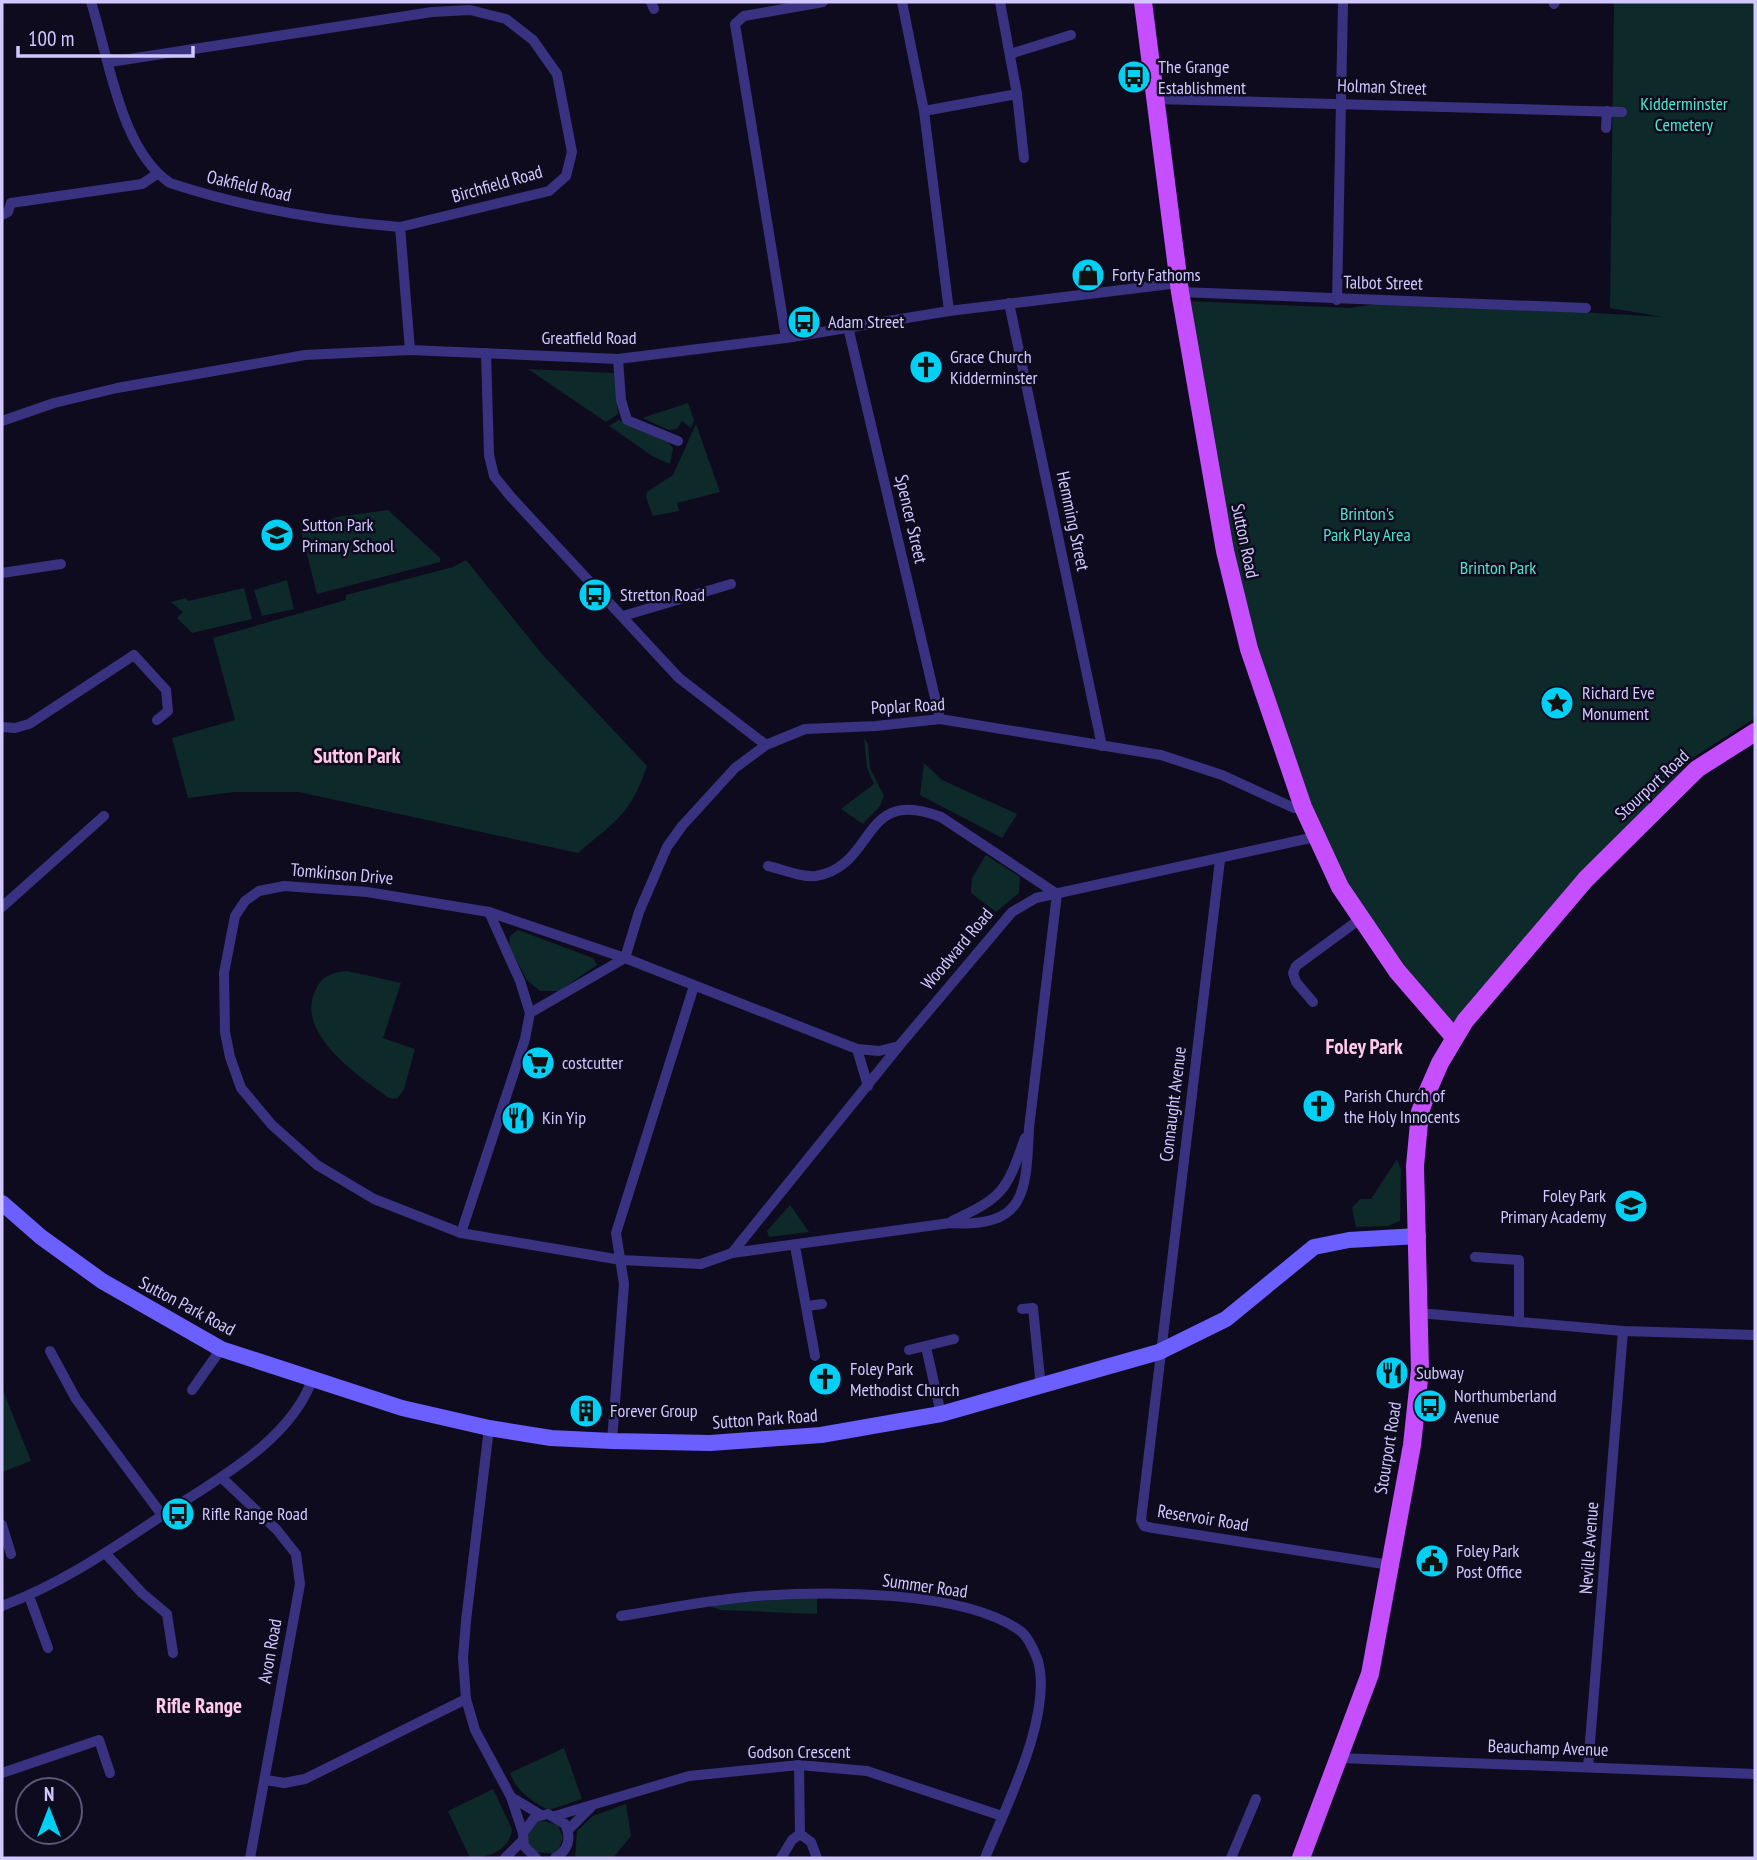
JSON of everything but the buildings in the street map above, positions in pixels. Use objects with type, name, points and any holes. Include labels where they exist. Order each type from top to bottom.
[{"type":"main road","name":"Sutton Road","points":[[1143,2],[1179,288],[1217,512],[1240,618],[1315,837],[1340,887],[1397,971],[1454,1037]]},
{"type":"main road","name":"Stourport Road","points":[[1301,1858],[1370,1674],[1416,1407],[1419,1313],[1415,1166],[1420,1112],[1454,1037],[1586,879],[1697,769],[1755,732]]},
{"type":"main road","name":"Sutton Park Road","points":[[2,1203],[41,1237],[102,1281],[221,1349],[402,1408],[489,1428],[551,1438],[612,1441],[710,1443],[821,1435],[941,1415],[1159,1352],[1226,1319],[1314,1247],[1349,1240],[1418,1236]]},
{"type":"street","points":[[11,204],[142,184],[157,174],[132,136],[91,2]]},
{"type":"street","points":[[786,338],[735,24],[762,7],[823,2]]},
{"type":"street","points":[[902,2],[923,111],[949,311]]},
{"type":"street","points":[[1000,2],[1017,94],[1024,159]]},
{"type":"street","points":[[1337,300],[1343,2]]},
{"type":"street","name":"Birchfield Road","points":[[110,62],[432,12],[470,10],[506,19],[533,40],[557,74],[572,152],[566,176],[549,191],[401,227]]},
{"type":"street","points":[[1010,54],[1071,35]]},
{"type":"street","points":[[923,111],[1017,94]]},
{"type":"street","name":"Holman Street","points":[[1156,99],[1622,111]]},
{"type":"street","points":[[1606,111],[1606,128]]},
{"type":"street","name":"Oakfield Road","points":[[157,174],[183,188],[264,209],[326,221],[401,227]]},
{"type":"street","points":[[2,195],[11,204]]},
{"type":"street","points":[[2,215],[8,212],[11,204]]},
{"type":"street","points":[[401,227],[410,350]]},
{"type":"street","name":"Greatfield Road","points":[[2,421],[54,403],[189,374],[305,355],[410,350],[618,359],[786,338],[1009,303],[1179,288]]},
{"type":"street","name":"Talbot Street","points":[[1179,288],[1337,300],[1356,298],[1586,308]]},
{"type":"street","name":"Hemming Street","points":[[1009,303],[1102,746]]},
{"type":"street","name":"Spencer Street","points":[[848,327],[940,719]]},
{"type":"street","points":[[486,353],[487,436],[495,476],[511,498],[679,678],[766,745]]},
{"type":"street","points":[[618,359],[621,400],[627,419],[678,441]]},
{"type":"street","points":[[2,573],[61,564]]},
{"type":"street","points":[[623,616],[731,584]]},
{"type":"street","points":[[2,727],[15,729],[29,724],[107,665],[134,655],[166,690],[168,711],[157,720]]},
{"type":"street","name":"Poplar Road","points":[[625,958],[639,912],[667,847],[735,768],[766,745],[805,729],[876,726],[940,719],[1192,764],[1292,807],[1304,807]]},
{"type":"street","points":[[768,866],[813,876],[835,871],[850,859],[881,818],[891,811],[923,810],[941,817],[1057,894],[1024,1184],[1019,1201],[1010,1213],[967,1224],[950,1223]]},
{"type":"street","points":[[2,907],[104,816]]},
{"type":"street","name":"Woodward Road","points":[[732,1253],[898,1046],[1012,912],[1036,898],[1220,860],[1315,837]]},
{"type":"street","name":"Connaught Avenue","points":[[1159,1352],[1220,860]]},
{"type":"street","name":"Tomkinson Drive","points":[[898,1046],[879,1051],[858,1049],[625,958],[489,912],[367,892],[284,886],[259,891],[245,901],[235,916],[224,973],[225,1032],[230,1057],[241,1088],[272,1125],[317,1165],[374,1199],[461,1233],[621,1260],[702,1264],[732,1253],[950,1223]]},
{"type":"street","points":[[461,1233],[525,1039],[530,1013],[520,981],[489,912]]},
{"type":"street","points":[[1313,1002],[1296,982],[1293,973],[1296,966],[1360,919]]},
{"type":"street","points":[[530,1013],[625,958]]},
{"type":"street","points":[[612,1441],[624,1284],[616,1233],[694,986]]},
{"type":"street","points":[[858,1049],[868,1086]]},
{"type":"street","points":[[950,1223],[989,1205],[1003,1189],[1013,1172],[1029,1128]]},
{"type":"street","points":[[795,1245],[815,1356]]},
{"type":"street","points":[[1475,1257],[1518,1261],[1519,1322]]},
{"type":"street","points":[[807,1306],[822,1304]]},
{"type":"street","points":[[1032,1308],[1041,1388]]},
{"type":"street","points":[[1419,1313],[1623,1331],[1755,1335]]},
{"type":"street","name":"Neville Avenue","points":[[1588,1767],[1623,1331]]},
{"type":"street","points":[[909,1350],[954,1339]]},
{"type":"street","points":[[926,1347],[941,1415]]},
{"type":"street","points":[[192,1390],[221,1349]]},
{"type":"street","points":[[50,1351],[76,1399],[162,1516]]},
{"type":"street","name":"Reservoir Road","points":[[1159,1352],[1139,1513],[1144,1526],[1390,1565]]},
{"type":"street","points":[[2,1606],[29,1596],[106,1554],[223,1479],[293,1416],[304,1402],[312,1380]]},
{"type":"street","points":[[489,1428],[463,1658],[466,1699],[475,1730],[511,1797],[523,1836],[533,1856],[507,1857]]},
{"type":"street","name":"Avon Road","points":[[223,1479],[277,1530],[296,1555],[300,1584],[250,1858]]},
{"type":"street","points":[[2,1529],[11,1554]]},
{"type":"street","points":[[106,1554],[142,1593],[167,1614],[173,1653]]},
{"type":"street","name":"Summer Road","points":[[621,1616],[757,1596],[848,1594],[967,1607],[1021,1631],[1038,1661],[1041,1697],[1039,1718],[985,1858]]},
{"type":"street","points":[[29,1596],[48,1648]]},
{"type":"street","points":[[265,1780],[284,1783],[305,1779],[466,1699]]},
{"type":"street","points":[[2,1773],[99,1741],[110,1773]]},
{"type":"street","name":"Beauchamp Avenue","points":[[1339,1758],[1755,1774]]},
{"type":"street","points":[[799,1766],[800,1834]]},
{"type":"street","name":"Godson Crescent","points":[[555,1816],[689,1776],[799,1766],[867,1771],[1002,1816]]},
{"type":"street","points":[[511,1797],[541,1815],[555,1816],[569,1834],[571,1858]]},
{"type":"street","points":[[1231,1858],[1256,1799]]},
{"type":"street","name":"Godson Crescent","points":[[555,1858],[565,1850],[569,1834],[593,1805]]},
{"type":"street","points":[[507,1857],[523,1836],[530,1821],[541,1815]]},
{"type":"street","points":[[781,1858],[792,1840],[800,1834]]},
{"type":"street","points":[[800,1834],[811,1842],[817,1858]]},
{"type":"green space","name":"Brinton Park","points":[[1614,2],[1755,2],[1755,718],[1694,757],[1582,874],[1449,1028],[1402,968],[1344,882],[1310,818],[1252,644],[1226,534],[1188,301],[1350,308],[1395,301],[1664,317],[1610,308]]},
{"type":"green space","points":[[528,369],[614,373],[618,414],[606,422]]},
{"type":"green space","points":[[688,403],[694,420],[691,428],[682,421],[677,429],[669,430],[642,418]]},
{"type":"green space","points":[[619,420],[667,441],[673,448],[670,464],[654,457],[609,426]]},
{"type":"green space","points":[[696,424],[720,492],[677,503],[679,511],[653,516],[646,497],[647,492],[673,475]]},
{"type":"green space","points":[[388,510],[440,558],[440,562],[317,594],[301,531],[337,517]]},
{"type":"green space","points":[[466,560],[542,654],[647,766],[627,807],[602,833],[578,853],[299,792],[234,792],[188,798],[172,738],[235,720],[213,638],[346,600],[346,595],[453,567]]},
{"type":"green space","points":[[287,580],[294,609],[262,616],[254,590]]},
{"type":"green space","points":[[244,588],[252,619],[192,633],[177,618],[183,612],[171,602],[186,598],[188,601]]},
{"type":"green space","points":[[864,738],[868,744],[870,768],[884,796],[880,806],[863,824],[841,809],[874,784],[867,768]]},
{"type":"green space","points":[[924,763],[942,780],[1017,814],[1002,838],[920,795]]},
{"type":"green space","points":[[986,855],[1020,877],[1019,893],[996,912],[971,893],[972,878]]},
{"type":"green space","points":[[518,930],[593,958],[597,965],[559,991],[540,991],[527,980],[509,946],[510,936]]},
{"type":"green space","points":[[347,971],[401,983],[383,1038],[415,1049],[404,1089],[397,1099],[389,1098],[347,1066],[321,1037],[314,1022],[311,1005],[318,985],[328,975]]},
{"type":"green space","points":[[1397,1159],[1401,1169],[1400,1221],[1388,1226],[1356,1227],[1352,1208],[1360,1199],[1371,1199]]},
{"type":"green space","points":[[790,1205],[809,1232],[769,1237],[767,1231]]},
{"type":"green space","points":[[2,1388],[31,1461],[2,1472]]},
{"type":"green space","points":[[817,1597],[817,1614],[721,1610],[705,1605]]},
{"type":"green space","points":[[564,1748],[582,1799],[549,1810],[525,1795],[510,1773]]},
{"type":"green space","points":[[493,1789],[512,1829],[510,1836],[497,1851],[470,1858],[448,1811]]},
{"type":"green space","points":[[626,1804],[631,1836],[613,1858],[575,1858],[577,1831],[593,1816]]},
{"type":"green space","points":[[540,1820],[558,1825],[563,1838],[557,1854],[536,1852],[527,1844],[528,1830]]},
{"type":"place","name":"The Grange Establishment","points":[[1134,77]]},
{"type":"place","name":"Forty Fathoms","points":[[1088,275]]},
{"type":"place","name":"Adam Street","points":[[804,322]]},
{"type":"place","name":"Grace Church Kidderminster","points":[[926,367]]},
{"type":"place","name":"Sutton Park Primary School","points":[[277,535]]},
{"type":"place","name":"Stretton Road","points":[[595,595]]},
{"type":"place","name":"Richard Eve Monument","points":[[1557,703]]},
{"type":"place","name":"costcutter","points":[[538,1063]]},
{"type":"place","name":"Parish Church of the Holy Innocents","points":[[1319,1106]]},
{"type":"place","name":"Kin Yip","points":[[518,1118]]},
{"type":"place","name":"Foley Park Primary Academy","points":[[1631,1206]]},
{"type":"place","name":"Subway","points":[[1392,1373]]},
{"type":"place","name":"Foley Park Methodist Church","points":[[825,1379]]},
{"type":"place","name":"Northumberland Avenue","points":[[1430,1406]]},
{"type":"place","name":"Forever Group","points":[[586,1411]]},
{"type":"place","name":"Rifle Range Road","points":[[178,1514]]},
{"type":"place","name":"Foley Park Post Office","points":[[1432,1561]]},
{"type":"district","name":"Sutton Park","points":[[357,756]]},
{"type":"district","name":"Foley Park","points":[[1364,1047]]},
{"type":"district","name":"Rifle Range","points":[[199,1706]]},
{"type":"park label","name":"Kidderminster Cemetery","points":[[1684,114]]},
{"type":"park label","name":"Brinton's Park Play Area","points":[[1367,524]]}]
